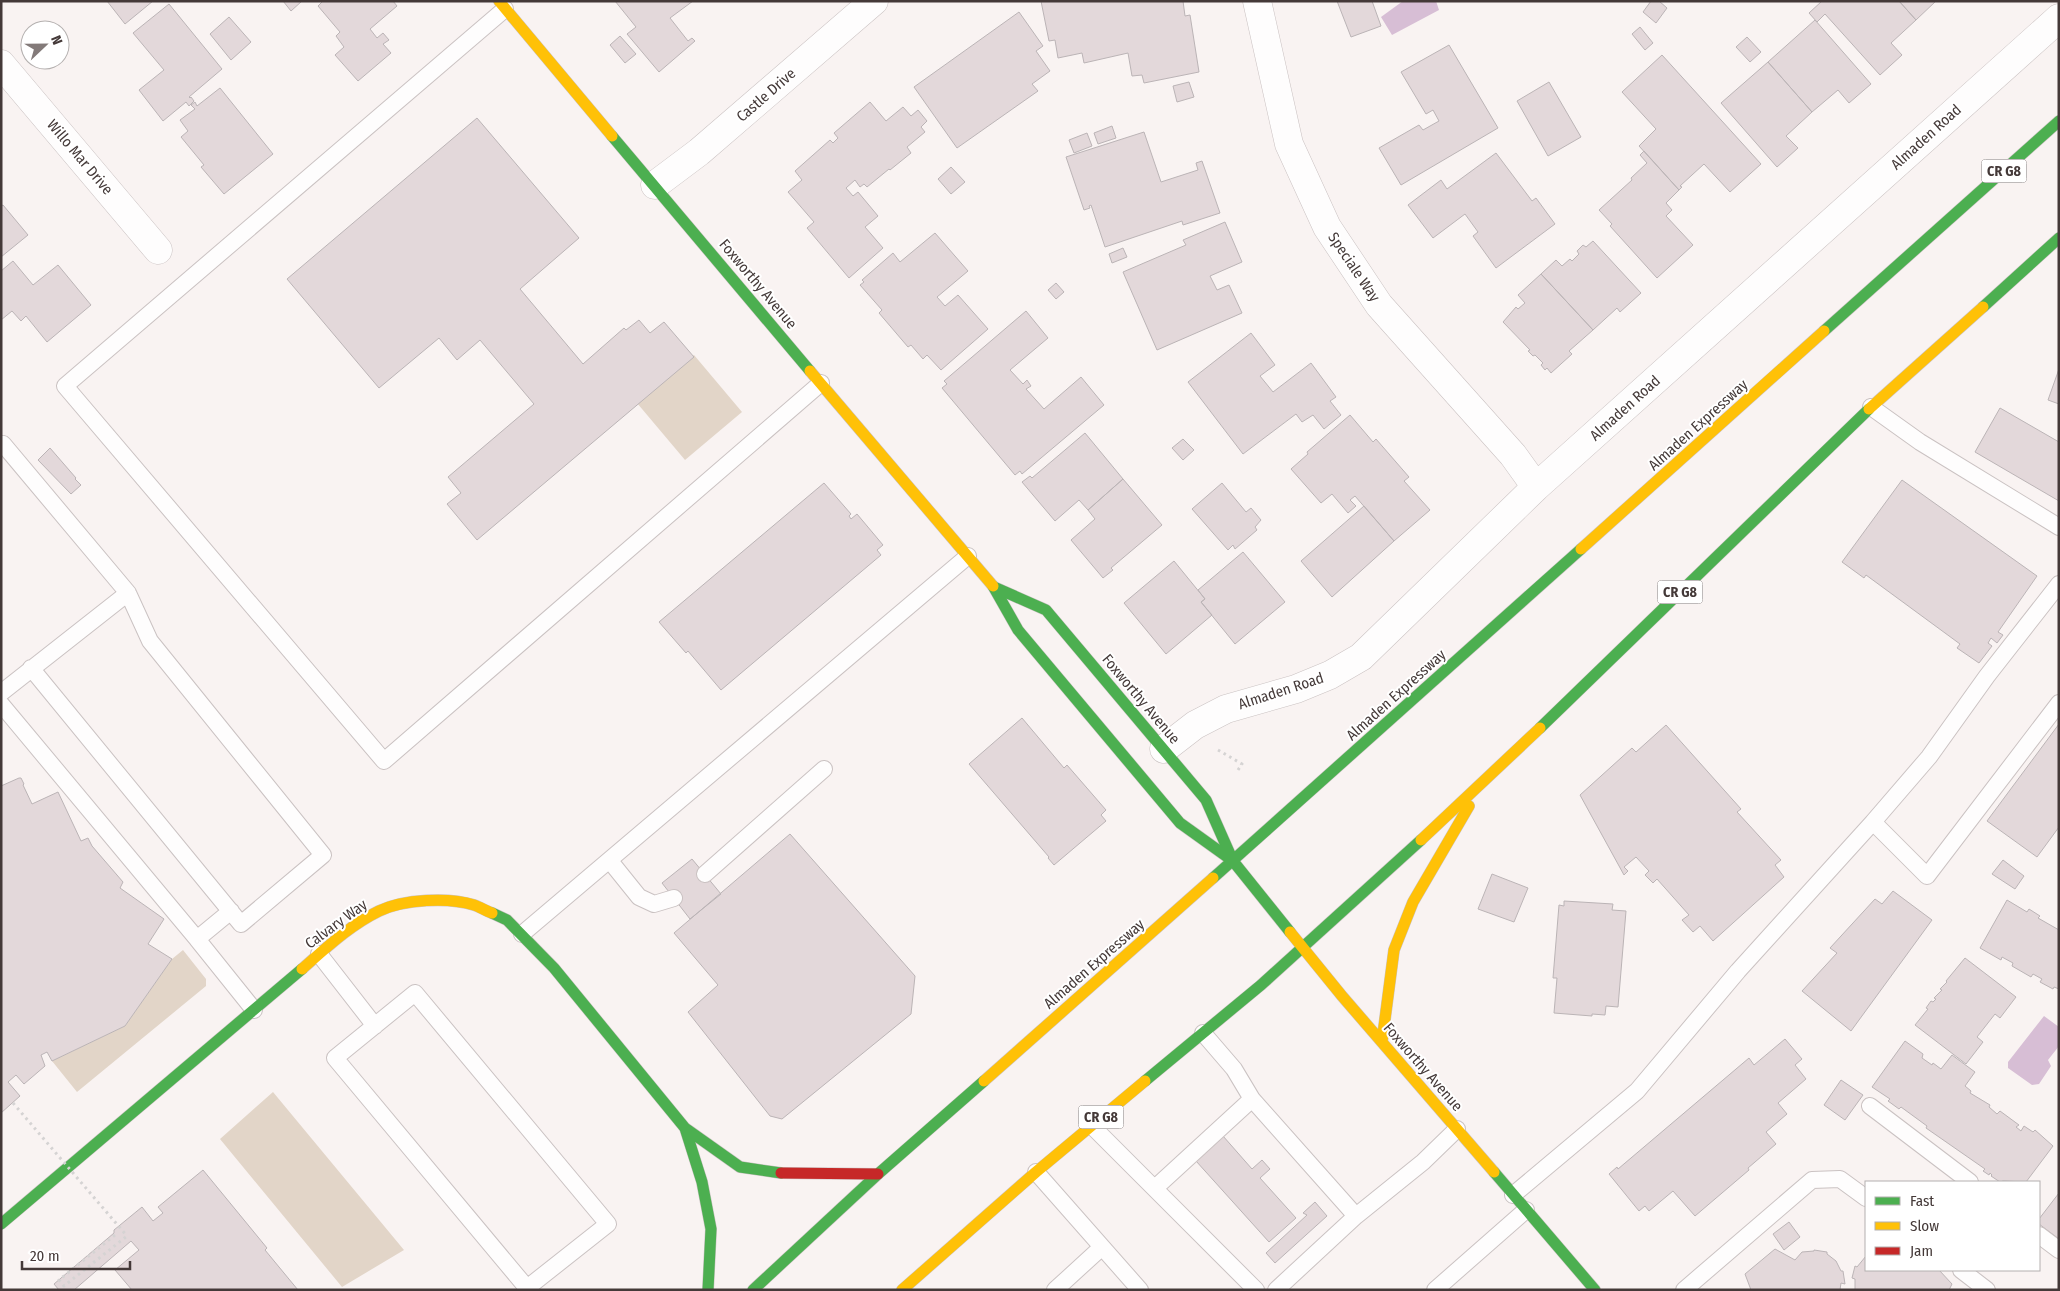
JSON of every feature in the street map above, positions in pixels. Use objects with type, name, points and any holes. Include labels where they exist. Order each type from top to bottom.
[{"type":"main road","name":"Foxworthy Avenue","points":[[502,5],[994,587],[1018,630],[1180,823],[1233,861],[1382,1042],[1595,1290]]},
{"type":"main road","name":"Almaden Expressway","points":[[753,1290],[878,1174],[1233,861],[2059,121]]},
{"type":"main road","name":"CR G8","points":[[902,1290],[1091,1125],[1304,948],[1481,785],[1871,407],[2059,238]]},
{"type":"main road","name":"Foxworthy Avenue","points":[[994,587],[1046,610],[1206,800],[1233,861]]},
{"type":"main road","points":[[1382,1042],[1394,950],[1413,902],[1481,785]]},
{"type":"main road","name":"Calvary Way","points":[[1,1224],[355,925],[381,910],[410,903],[434,900],[474,905],[507,920],[554,968],[685,1128]]},
{"type":"main road","points":[[685,1128],[740,1167],[776,1173],[878,1174]]},
{"type":"main road","points":[[685,1128],[702,1182],[711,1229],[708,1290]]},
{"type":"street","name":"Castle Drive","points":[[655,185],[699,152],[874,1]]},
{"type":"street","name":"Speciale Way","points":[[1257,1],[1290,144],[1328,227],[1379,305],[1512,455],[1536,487]]},
{"type":"street","name":"Almaden Road","points":[[1164,749],[1196,724],[1226,709],[1296,689],[1330,675],[1360,657],[1536,487],[2059,18]]},
{"type":"street","name":"Willo Mar Drive","points":[[1,64],[158,250]]},
{"type":"lane","points":[[502,5],[65,386],[384,761],[821,383]]},
{"type":"lane","points":[[1871,407],[1920,442],[2059,527]]},
{"type":"lane","points":[[1,445],[3,444],[128,592],[150,640],[322,855],[241,924],[31,668]]},
{"type":"lane","points":[[522,934],[968,556]]},
{"type":"lane","points":[[1513,1194],[1637,1091],[1738,971],[1928,758],[1987,676],[2059,584]]},
{"type":"lane","points":[[1,693],[128,592]]},
{"type":"lane","points":[[1872,822],[1927,876],[2059,703]]},
{"type":"lane","points":[[1,704],[254,1010]]},
{"type":"lane","points":[[705,874],[824,770]]},
{"type":"lane","points":[[610,861],[639,897],[654,904],[674,898]]},
{"type":"lane","points":[[197,939],[231,911]]},
{"type":"lane","points":[[319,954],[375,1026]]},
{"type":"lane","points":[[415,993],[608,1224],[526,1289],[335,1058],[415,993]]},
{"type":"lane","points":[[1203,1033],[1234,1069],[1252,1099],[1356,1216]]},
{"type":"lane","points":[[1155,1188],[1252,1099]]},
{"type":"lane","points":[[1870,1106],[1969,1181]]},
{"type":"lane","points":[[1091,1125],[1256,1290]]},
{"type":"lane","points":[[1276,1290],[1356,1216],[1423,1162],[1457,1128]]},
{"type":"lane","points":[[1036,1172],[1140,1290]]},
{"type":"lane","points":[[1684,1290],[1812,1180],[1840,1179],[1865,1197]]},
{"type":"lane","points":[[1435,1290],[1526,1210]]},
{"type":"lane","points":[[2040,1236],[2059,1250]]},
{"type":"lane","points":[[1055,1290],[1102,1247]]},
{"type":"lane","points":[[1962,1271],[1987,1290]]},
{"type":"path","points":[[1216,748],[1222,754],[1242,764],[1238,770]]},
{"type":"path","points":[[13,1103],[127,1236],[64,1286],[59,1280],[115,1235]]},
{"type":"shaded area","points":[[1403,1],[1436,1],[1439,10],[1392,35],[1381,17]]},
{"type":"shaded area","points":[[694,355],[742,412],[685,460],[637,403]]},
{"type":"shaded area","points":[[183,950],[206,979],[206,986],[77,1092],[52,1061],[125,1026],[172,959]]},
{"type":"shaded area","points":[[2044,1016],[2059,1027],[2059,1046],[2048,1060],[2051,1066],[2039,1084],[2032,1085],[2008,1068],[2008,1062]]},
{"type":"shaded area","points":[[273,1092],[404,1250],[342,1287],[220,1139]]},
{"type":"building","points":[[107,1],[153,1],[125,24]]},
{"type":"building","points":[[283,1],[302,1],[291,11]]},
{"type":"building","points":[[323,1],[393,1],[397,6],[370,29],[377,38],[383,33],[389,40],[383,44],[391,53],[358,81],[335,55],[344,47],[336,36],[340,32],[318,6]]},
{"type":"building","points":[[615,1],[693,1],[670,18],[688,41],[692,38],[695,41],[659,72],[627,34],[636,27]]},
{"type":"building","points":[[1041,1],[1183,1],[1185,16],[1190,15],[1199,72],[1144,83],[1142,75],[1132,76],[1128,53],[1084,63],[1082,53],[1058,58],[1055,40],[1049,41]]},
{"type":"building","points":[[1337,1],[1372,1],[1381,26],[1351,37]]},
{"type":"building","points":[[1651,1],[1659,1],[1667,8],[1656,23],[1643,12]]},
{"type":"building","points":[[1822,1],[1899,1],[1916,20],[1891,43],[1902,55],[1880,75],[1825,14],[1817,22],[1809,13]]},
{"type":"building","points":[[1899,1],[1936,1],[1916,20]]},
{"type":"building","points":[[169,4],[222,69],[189,97],[194,101],[189,106],[186,102],[163,121],[139,90],[164,70],[133,33]]},
{"type":"building","points":[[1019,12],[1043,46],[1036,51],[1050,71],[1032,84],[1038,91],[957,148],[914,87]]},
{"type":"building","points":[[229,17],[251,42],[231,60],[210,34]]},
{"type":"building","points":[[1815,20],[1871,84],[1849,103],[1838,90],[1812,112],[1768,62]]},
{"type":"building","points":[[1640,27],[1653,43],[1645,50],[1632,34]]},
{"type":"building","points":[[620,36],[636,54],[625,63],[610,45]]},
{"type":"building","points":[[1747,37],[1761,52],[1750,62],[1736,47]]},
{"type":"building","points":[[1449,45],[1498,128],[1401,185],[1379,148],[1419,125],[1423,130],[1439,121],[1433,110],[1426,114],[1401,72]]},
{"type":"building","points":[[1662,55],[1761,164],[1730,192],[1704,164],[1680,186],[1682,187],[1679,190],[1639,146],[1656,129],[1622,92]]},
{"type":"building","points":[[1768,62],[1812,112],[1786,136],[1798,148],[1777,167],[1721,103]]},
{"type":"building","points":[[1189,82],[1194,97],[1177,102],[1173,86]]},
{"type":"building","points":[[1549,82],[1581,137],[1548,156],[1517,101]]},
{"type":"building","points":[[220,88],[273,154],[224,194],[201,167],[204,165],[181,137],[188,131],[180,120],[195,109],[191,105],[195,102],[197,106]]},
{"type":"building","points":[[870,102],[886,121],[903,107],[911,116],[918,110],[927,121],[921,127],[925,132],[907,147],[911,153],[867,187],[864,184],[860,187],[855,180],[846,188],[853,196],[858,192],[878,216],[865,227],[883,248],[849,278],[807,228],[814,222],[788,192],[802,180],[795,171],[830,140],[833,143],[838,138],[834,133]]},
{"type":"building","points":[[477,118],[579,238],[520,289],[583,364],[624,328],[626,330],[639,320],[650,333],[664,322],[694,357],[477,540],[447,504],[461,493],[448,477],[534,404],[480,340],[457,360],[439,338],[379,388],[287,279]]},
{"type":"building","points":[[1112,126],[1116,138],[1098,144],[1094,133]]},
{"type":"building","points":[[1144,132],[1161,182],[1198,170],[1196,163],[1202,161],[1220,213],[1183,225],[1182,221],[1105,247],[1091,205],[1089,206],[1090,208],[1084,210],[1066,157]]},
{"type":"building","points":[[1087,133],[1092,146],[1074,153],[1069,140]]},
{"type":"building","points":[[1644,151],[1679,190],[1666,203],[1672,210],[1666,216],[1693,245],[1657,278],[1610,226],[1612,224],[1599,210],[1632,180],[1631,178],[1647,163],[1640,155]]},
{"type":"building","points":[[1496,153],[1532,201],[1536,198],[1555,224],[1496,268],[1473,236],[1478,232],[1465,214],[1433,238],[1408,205],[1441,180],[1447,189]]},
{"type":"building","points":[[951,167],[965,182],[951,194],[938,179]]},
{"type":"building","points":[[3,205],[28,235],[1,257],[1,206]]},
{"type":"building","points":[[1225,222],[1242,262],[1210,276],[1217,290],[1229,285],[1242,313],[1157,350],[1123,272],[1186,245],[1183,240]]},
{"type":"building","points":[[935,233],[968,271],[937,297],[945,306],[958,295],[988,329],[941,370],[927,355],[923,359],[911,345],[908,347],[879,313],[882,310],[860,285],[864,282],[862,280],[893,253],[900,262]]},
{"type":"building","points":[[1593,241],[1641,293],[1620,312],[1617,308],[1593,330],[1541,274],[1556,260],[1562,266],[1570,259],[1572,261],[1579,254],[1577,251],[1583,245],[1586,247]]},
{"type":"building","points":[[1123,248],[1127,257],[1112,263],[1109,254]]},
{"type":"building","points":[[13,261],[33,285],[58,265],[91,305],[47,342],[26,316],[21,321],[12,311],[1,320],[1,271]]},
{"type":"building","points":[[1541,274],[1593,330],[1569,351],[1572,354],[1551,373],[1547,368],[1545,370],[1541,365],[1543,363],[1528,351],[1530,350],[1503,322],[1516,307],[1518,309],[1525,303],[1518,295]]},
{"type":"building","points":[[1056,283],[1064,292],[1056,299],[1048,290]]},
{"type":"building","points":[[1026,311],[1048,338],[1010,370],[1023,384],[1027,380],[1031,386],[1026,389],[1044,409],[1081,377],[1104,405],[1022,474],[1020,471],[1015,475],[942,388],[947,384],[944,381]]},
{"type":"building","points":[[1251,333],[1275,365],[1260,376],[1273,392],[1311,363],[1336,397],[1330,401],[1341,415],[1324,429],[1313,415],[1302,422],[1296,414],[1243,454],[1188,382]]},
{"type":"building","points":[[2059,369],[2059,404],[2048,400]]},
{"type":"building","points":[[2000,408],[2059,442],[2059,501],[1975,452]]},
{"type":"building","points":[[1350,415],[1373,442],[1376,439],[1409,477],[1404,481],[1430,510],[1394,541],[1355,496],[1350,500],[1356,506],[1348,513],[1332,494],[1321,503],[1291,469],[1308,454],[1307,452]]},
{"type":"building","points":[[1085,433],[1123,479],[1088,510],[1079,500],[1055,521],[1022,482],[1030,476],[1032,478]]},
{"type":"building","points":[[1183,439],[1194,450],[1183,460],[1172,448]]},
{"type":"building","points":[[50,448],[81,485],[71,494],[38,460]]},
{"type":"building","points":[[1123,479],[1162,525],[1111,568],[1113,570],[1103,578],[1071,540],[1095,519],[1088,510]]},
{"type":"building","points":[[1902,480],[2037,576],[1998,632],[2003,635],[1997,643],[1991,638],[1988,643],[1992,646],[1979,663],[1957,648],[1960,644],[1866,575],[1864,578],[1842,562]]},
{"type":"building","points":[[824,483],[851,514],[849,516],[851,519],[857,514],[883,545],[877,550],[881,555],[721,690],[688,651],[686,653],[659,622]]},
{"type":"building","points":[[1222,483],[1246,512],[1251,508],[1261,520],[1255,527],[1257,530],[1235,549],[1233,545],[1228,550],[1192,509]]},
{"type":"building","points":[[1364,506],[1394,541],[1332,597],[1301,561]]},
{"type":"building","points":[[1243,552],[1285,602],[1235,644],[1201,602],[1205,599],[1198,590]]},
{"type":"building","points":[[1174,561],[1205,599],[1201,602],[1212,615],[1166,654],[1124,603]]},
{"type":"building","points":[[1022,718],[1064,768],[1067,765],[1106,810],[1101,815],[1106,821],[1054,865],[969,764]]},
{"type":"building","points":[[2059,724],[2059,827],[2037,857],[1987,821]]},
{"type":"building","points":[[1666,725],[1741,809],[1737,812],[1781,860],[1775,865],[1784,877],[1713,941],[1700,926],[1693,932],[1682,920],[1689,915],[1657,879],[1653,883],[1645,875],[1649,871],[1636,857],[1624,867],[1628,871],[1624,875],[1580,795],[1632,748],[1636,752]]},
{"type":"building","points":[[21,778],[24,784],[32,804],[58,792],[81,841],[88,838],[92,846],[123,882],[120,888],[164,919],[148,944],[172,959],[125,1026],[52,1061],[47,1052],[41,1055],[45,1066],[24,1084],[16,1075],[8,1082],[20,1096],[1,1113],[1,786]]},
{"type":"building","points":[[790,834],[915,976],[911,1014],[782,1119],[770,1116],[688,1012],[718,985],[674,933]]},
{"type":"building","points":[[692,859],[721,894],[690,919],[662,883]]},
{"type":"building","points":[[2003,860],[2024,876],[2015,889],[1992,874]]},
{"type":"building","points":[[1492,874],[1528,888],[1514,922],[1478,909]]},
{"type":"building","points":[[1893,891],[1932,920],[1851,1031],[1802,991],[1837,953],[1830,948],[1875,899],[1882,904]]},
{"type":"building","points":[[2007,900],[2027,912],[2029,909],[2040,916],[2038,918],[2059,930],[2059,989],[2054,987],[2053,989],[2040,982],[2042,979],[2033,974],[2031,977],[2012,966],[2013,963],[2002,957],[2001,960],[1980,948]]},
{"type":"building","points":[[1564,901],[1613,904],[1612,910],[1626,911],[1618,1007],[1606,1006],[1605,1015],[1592,1014],[1592,1016],[1554,1013],[1557,978],[1553,978],[1559,905],[1564,906]]},
{"type":"building","points":[[1965,958],[2016,997],[2000,1018],[1995,1014],[1977,1037],[1983,1042],[1966,1064],[1915,1025],[1928,1009],[1926,1008],[1931,1001],[1933,1002],[1936,999],[1934,998],[1942,990],[1940,989]]},
{"type":"building","points":[[1785,1039],[1802,1059],[1795,1065],[1806,1079],[1778,1103],[1787,1114],[1766,1132],[1776,1144],[1695,1216],[1673,1191],[1649,1211],[1645,1206],[1639,1211],[1609,1174],[1617,1167],[1618,1169],[1749,1058],[1754,1065]]},
{"type":"building","points":[[1905,1041],[1923,1054],[1922,1058],[1941,1069],[1952,1055],[1975,1072],[1965,1086],[1971,1091],[1970,1093],[1990,1105],[1989,1107],[1997,1114],[2000,1111],[2019,1125],[2016,1127],[2021,1131],[2024,1126],[2033,1132],[2035,1130],[2053,1146],[2027,1181],[1998,1181],[1990,1173],[1989,1175],[1983,1171],[1985,1169],[1926,1128],[1927,1126],[1901,1107],[1899,1109],[1888,1101],[1890,1099],[1872,1087]]},
{"type":"building","points":[[1841,1080],[1863,1095],[1845,1120],[1824,1105]]},
{"type":"building","points":[[1223,1136],[1252,1169],[1262,1160],[1270,1169],[1260,1178],[1296,1218],[1269,1242],[1196,1161]]},
{"type":"building","points":[[203,1170],[267,1248],[265,1250],[298,1290],[132,1290],[115,1270],[139,1250],[131,1241],[74,1290],[59,1290],[54,1284],[142,1207],[153,1221],[163,1213],[158,1207]]},
{"type":"building","points":[[2059,1193],[2059,1239],[2040,1225],[2040,1218]]},
{"type":"building","points":[[1315,1202],[1327,1216],[1275,1263],[1266,1253],[1307,1215],[1303,1213]]},
{"type":"building","points":[[1789,1222],[1800,1237],[1784,1250],[1773,1234]]},
{"type":"building","points":[[1775,1249],[1795,1260],[1802,1252],[1814,1250],[1827,1252],[1836,1261],[1841,1271],[1843,1271],[1845,1284],[1841,1283],[1840,1290],[1751,1290],[1745,1274]]},
{"type":"building","points":[[1865,1257],[1865,1271],[1940,1271],[1952,1284],[1949,1290],[1855,1290],[1855,1279],[1852,1278],[1855,1266],[1857,1267]]},
{"type":"traffic: fast","points":[[1824,331],[2059,121]]},
{"type":"traffic: fast","points":[[612,136],[810,371]]},
{"type":"traffic: fast","points":[[1983,307],[2059,238]]},
{"type":"traffic: fast","points":[[1540,728],[1869,409]]},
{"type":"traffic: fast","points":[[1213,878],[1581,549]]},
{"type":"traffic: fast","points":[[993,586],[1018,630],[1180,823],[1233,861]]},
{"type":"traffic: fast","points":[[994,587],[1046,610],[1206,800],[1233,861],[1290,932]]},
{"type":"traffic: fast","points":[[1145,1081],[1261,985],[1421,840]]},
{"type":"traffic: fast","points":[[492,913],[507,920],[554,968],[685,1128],[740,1167],[781,1173]]},
{"type":"traffic: fast","points":[[1,1224],[302,969]]},
{"type":"traffic: fast","points":[[753,1290],[878,1174],[984,1081]]},
{"type":"traffic: fast","points":[[685,1128],[702,1182],[711,1229],[708,1290]]},
{"type":"traffic: fast","points":[[1494,1172],[1595,1290]]},
{"type":"traffic: slow","points":[[499,1],[612,136]]},
{"type":"traffic: slow","points":[[1869,409],[1983,307]]},
{"type":"traffic: slow","points":[[1581,549],[1824,331]]},
{"type":"traffic: slow","points":[[810,371],[993,586]]},
{"type":"traffic: slow","points":[[1421,840],[1540,728]]},
{"type":"traffic: slow","points":[[1382,1042],[1394,950],[1413,902],[1469,806]]},
{"type":"traffic: slow","points":[[984,1081],[1213,878]]},
{"type":"traffic: slow","points":[[302,969],[348,930],[368,917],[389,907],[413,902],[440,900],[464,902],[492,913]]},
{"type":"traffic: slow","points":[[1290,932],[1342,996],[1494,1172]]},
{"type":"traffic: slow","points":[[902,1290],[1036,1172],[1145,1081]]},
{"type":"traffic: jam","points":[[781,1173],[878,1174]]}]
